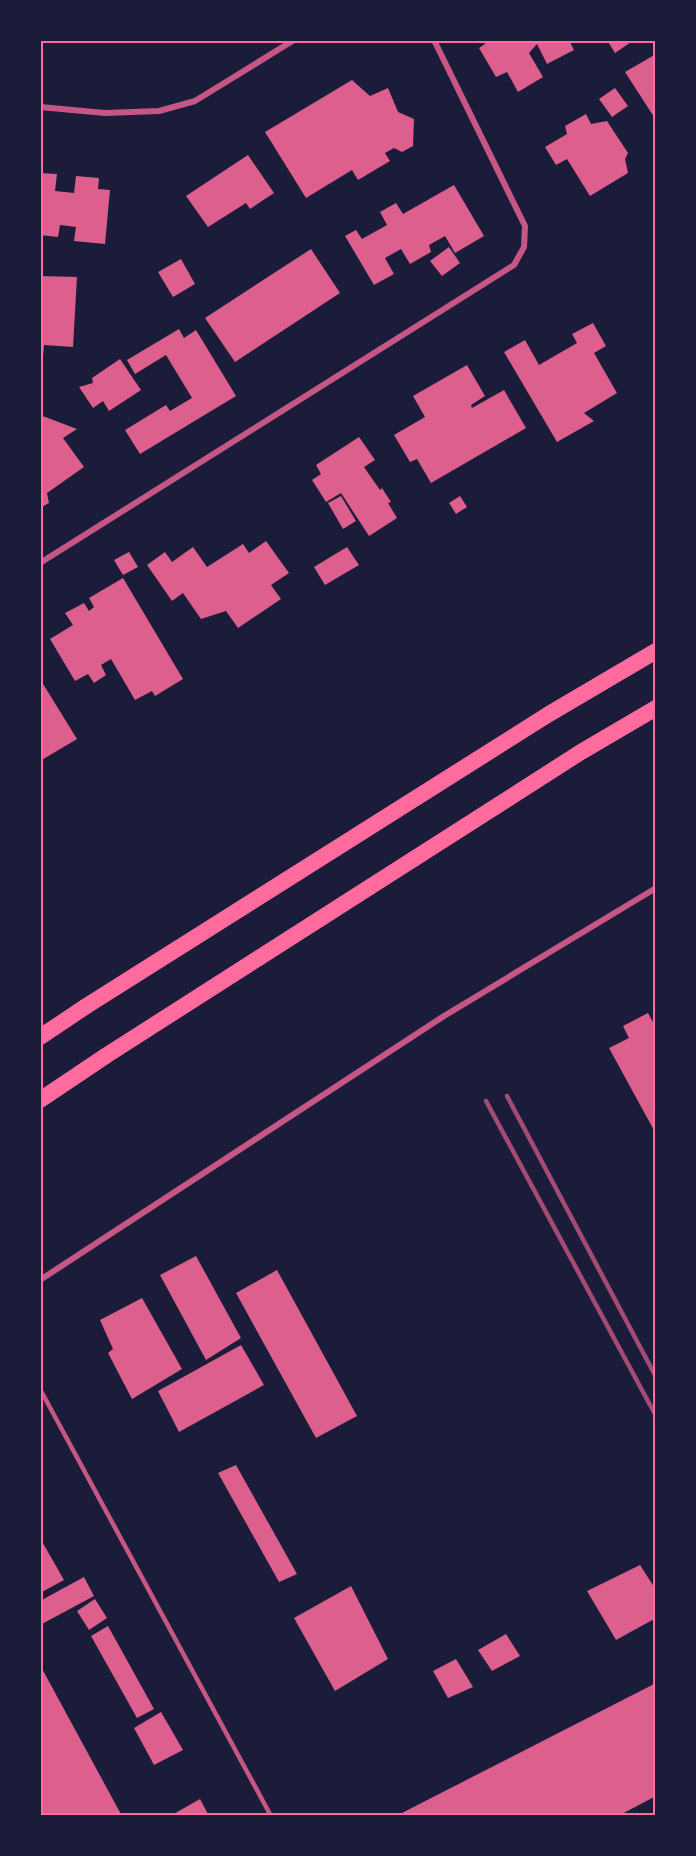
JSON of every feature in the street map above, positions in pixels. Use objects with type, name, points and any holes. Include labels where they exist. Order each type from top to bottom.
[{"type":"highway","points":[[40,1037],[549,714],[656,651]]},
{"type":"highway","points":[[40,1100],[581,752],[656,708]]},
{"type":"street","points":[[40,107],[105,113],[159,111],[195,100],[294,40]]},
{"type":"street","points":[[40,563],[514,265],[524,247],[525,226],[434,40]]},
{"type":"street","points":[[40,1280],[444,1016],[656,888]]},
{"type":"lane","points":[[40,1389],[272,1815]]},
{"type":"building","points":[[483,40],[569,40],[574,50],[547,64],[537,44],[529,53],[543,77],[518,92],[507,72],[496,77],[479,48],[485,44]]},
{"type":"building","points":[[607,40],[634,40],[615,53]]},
{"type":"building","points":[[656,54],[656,120],[625,72]]},
{"type":"building","points":[[352,80],[370,96],[388,88],[398,112],[414,119],[413,146],[402,152],[394,148],[385,153],[390,161],[358,180],[352,170],[306,198],[265,132]]},
{"type":"building","points":[[615,88],[628,106],[612,117],[599,99]]},
{"type":"building","points":[[586,114],[591,124],[607,121],[628,153],[625,159],[628,173],[590,196],[567,159],[556,165],[545,147],[567,134],[565,126]]},
{"type":"building","points":[[248,155],[274,193],[250,209],[246,203],[208,227],[186,196]]},
{"type":"building","points":[[40,173],[57,174],[55,191],[74,193],[76,176],[99,178],[98,189],[110,190],[105,244],[74,241],[76,227],[60,225],[58,237],[40,235]]},
{"type":"building","points":[[454,185],[484,236],[455,253],[445,236],[429,245],[431,252],[410,264],[401,249],[385,258],[394,274],[374,285],[345,236],[356,230],[362,239],[387,225],[380,212],[396,203],[403,214]]},
{"type":"building","points":[[449,247],[460,263],[442,276],[430,261]]},
{"type":"building","points":[[311,249],[340,293],[235,362],[205,318]]},
{"type":"building","points":[[181,259],[195,284],[173,297],[158,272]]},
{"type":"building","points":[[40,276],[77,277],[73,347],[44,345],[42,369],[40,369]]},
{"type":"building","points":[[593,323],[606,346],[594,353],[617,393],[584,413],[594,421],[557,442],[504,352],[525,340],[539,365],[577,343],[572,334]]},
{"type":"building","points":[[179,329],[184,338],[196,330],[236,396],[140,454],[125,430],[166,405],[170,411],[192,398],[166,355],[135,374],[127,360]]},
{"type":"building","points":[[120,359],[141,390],[109,411],[103,401],[93,408],[79,387],[93,383],[92,378]]},
{"type":"building","points":[[467,365],[485,396],[471,405],[472,408],[504,390],[526,428],[431,483],[417,459],[410,462],[394,435],[425,417],[413,396]]},
{"type":"building","points":[[40,415],[77,429],[63,438],[84,467],[47,493],[49,503],[40,508]]},
{"type":"building","points":[[359,437],[375,460],[364,467],[380,490],[382,488],[397,518],[369,536],[341,493],[326,502],[312,480],[321,474],[316,465]]},
{"type":"building","points":[[341,496],[356,521],[343,529],[328,503]]},
{"type":"building","points":[[460,496],[467,507],[456,514],[449,503]]},
{"type":"building","points":[[266,541],[289,573],[271,585],[281,599],[238,628],[226,611],[201,619],[183,593],[172,601],[147,565],[165,552],[172,562],[193,547],[207,567],[243,544],[249,553]]},
{"type":"building","points":[[347,547],[359,565],[325,585],[314,567]]},
{"type":"building","points":[[129,552],[138,567],[123,575],[114,560]]},
{"type":"building","points":[[123,578],[183,679],[155,696],[152,691],[135,700],[111,659],[101,665],[106,675],[94,683],[88,674],[75,681],[50,639],[73,625],[65,613],[84,603],[89,611],[94,607],[89,598]]},
{"type":"building","points":[[40,679],[77,739],[40,761]]},
{"type":"building","points":[[648,1013],[653,1022],[656,1021],[656,1134],[609,1048],[629,1038],[623,1026]]},
{"type":"building","points":[[196,1256],[241,1338],[206,1360],[160,1275]]},
{"type":"building","points":[[277,1270],[357,1416],[316,1438],[236,1293]]},
{"type":"building","points":[[142,1298],[182,1369],[132,1399],[108,1353],[113,1349],[100,1320]]},
{"type":"building","points":[[241,1345],[264,1385],[179,1432],[158,1391]]},
{"type":"building","points":[[236,1465],[297,1574],[279,1582],[218,1473]]},
{"type":"building","points":[[40,1538],[64,1580],[40,1593]]},
{"type":"building","points":[[640,1565],[656,1590],[656,1618],[616,1640],[587,1591]]},
{"type":"building","points":[[84,1577],[94,1596],[40,1625],[40,1601]]},
{"type":"building","points":[[351,1586],[388,1659],[335,1691],[294,1618]]},
{"type":"building","points":[[95,1599],[107,1618],[89,1630],[77,1611]]},
{"type":"building","points":[[108,1626],[154,1709],[137,1718],[91,1636]]},
{"type":"building","points":[[506,1634],[520,1656],[492,1671],[478,1650]]},
{"type":"building","points":[[456,1659],[473,1687],[448,1698],[433,1671]]},
{"type":"building","points":[[40,1665],[122,1816],[40,1816]]},
{"type":"building","points":[[656,1683],[656,1796],[618,1816],[396,1816]]},
{"type":"building","points":[[161,1712],[183,1750],[154,1765],[134,1728]]},
{"type":"building","points":[[200,1799],[209,1816],[170,1816]]},
{"type":"railway","points":[[507,1096],[656,1377]]},
{"type":"railway","points":[[486,1101],[656,1416]]}]
